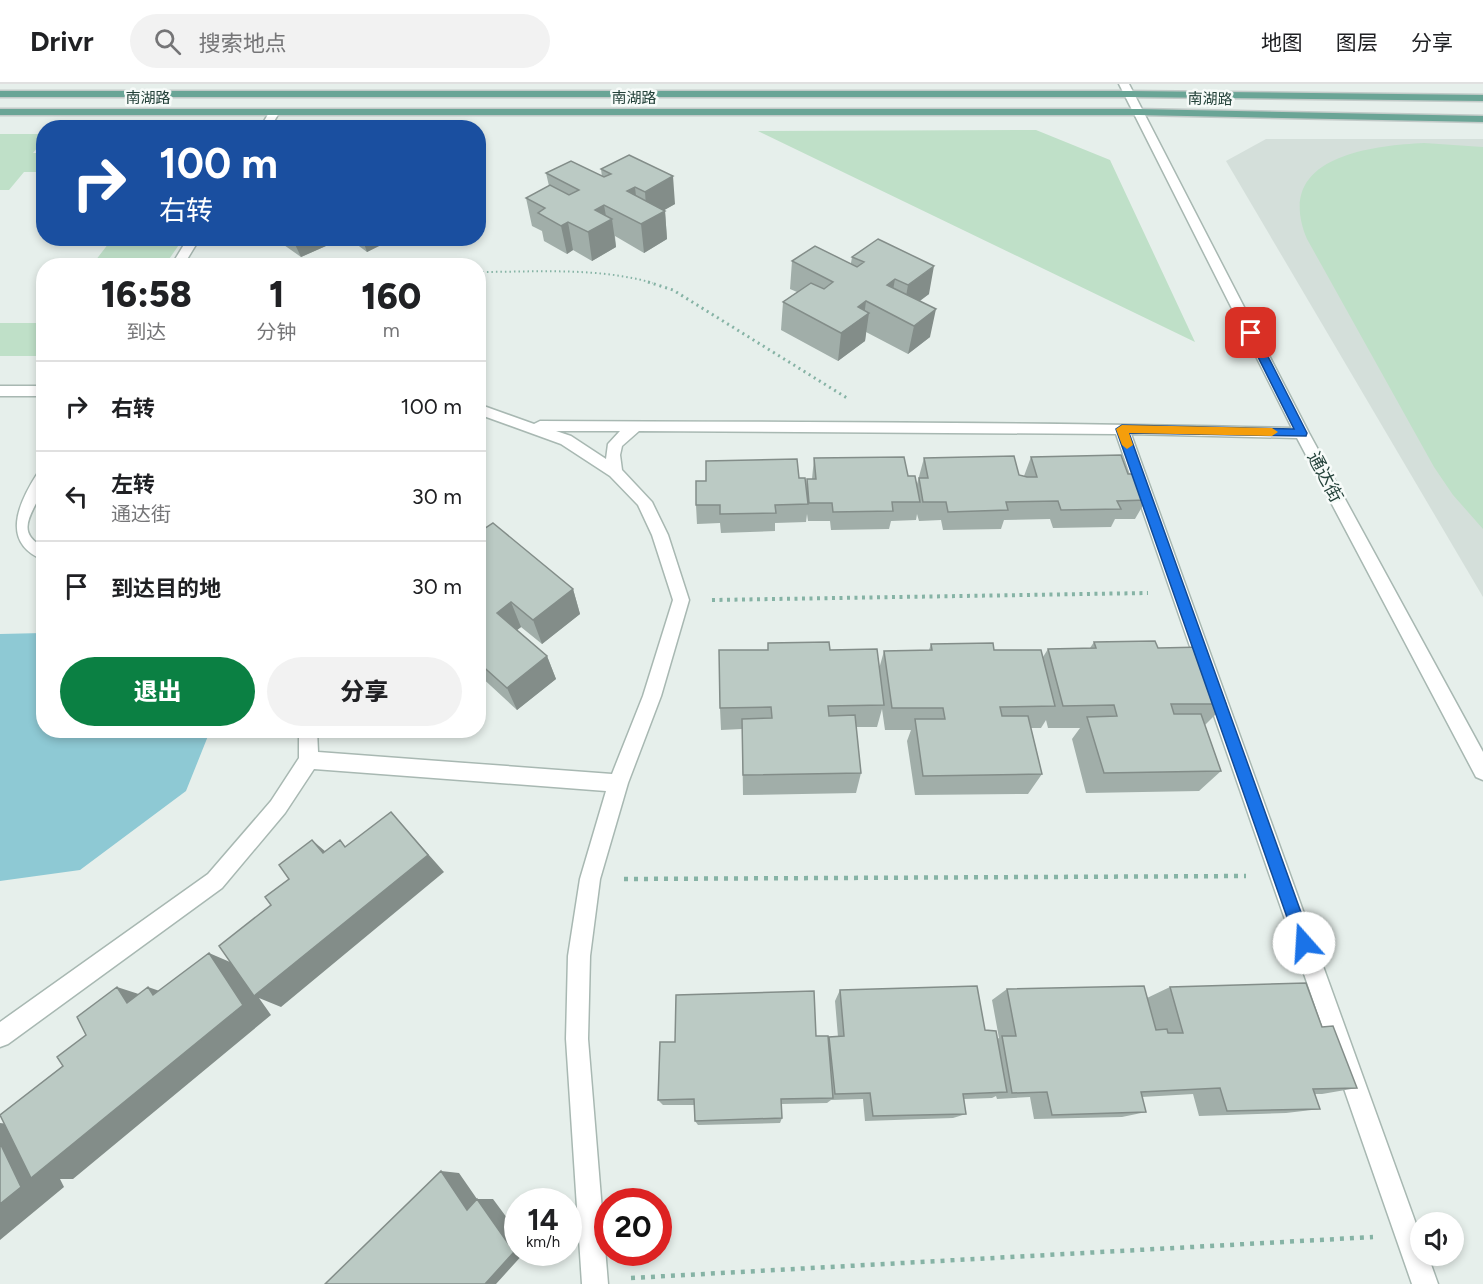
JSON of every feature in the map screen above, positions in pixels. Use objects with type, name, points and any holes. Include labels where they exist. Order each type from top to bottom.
[{"type":"main road","name":"南湖路","points":[[0,93],[1126,89],[1483,98]]},
{"type":"main road","name":"南湖路","points":[[0,112],[1139,112],[1483,119]]},
{"type":"street","name":"通达街","points":[[1126,89],[1302,433],[1483,771]]},
{"type":"street","points":[[270,120],[274,113]]},
{"type":"street","points":[[0,391],[36,391]]},
{"type":"street","points":[[486,412],[566,440],[615,472],[644,502],[660,535],[681,600],[652,696],[618,783],[590,879],[579,956],[577,1039],[595,1282]]},
{"type":"street","points":[[526,426],[1122,429],[1302,433]]},
{"type":"street","points":[[615,472],[611,452],[616,441],[637,426]]},
{"type":"street","points":[[1122,429],[1425,1284]]},
{"type":"street","points":[[36,488],[16,519],[17,535],[28,550],[36,552]]},
{"type":"street","points":[[0,1036],[215,881],[278,807],[309,760],[308,738]]},
{"type":"street","points":[[309,760],[618,783]]},
{"type":"path","points":[[486,272],[568,273],[646,280],[673,290],[895,428]]},
{"type":"path","points":[[681,600],[1180,593]]},
{"type":"path","points":[[590,879],[1280,876]]},
{"type":"path","points":[[595,1282],[1407,1235]]},
{"type":"shaded area","points":[[1266,139],[1483,139],[1483,597],[1226,161]]},
{"type":"green space","points":[[1036,130],[1110,160],[1195,342],[758,131]]},
{"type":"green space","points":[[0,134],[36,134],[36,149],[33,153],[36,153],[36,172],[24,172],[9,190],[0,190]]},
{"type":"green space","points":[[1424,143],[1483,147],[1483,529],[1453,495],[1434,467],[1307,239],[1300,212],[1303,190],[1314,174],[1331,162],[1353,153],[1376,148]]},
{"type":"green space","points":[[107,246],[178,246],[170,258],[97,258]]},
{"type":"green space","points":[[0,323],[36,323],[36,356],[0,356]]},
{"type":"water","points":[[36,633],[36,738],[207,738],[186,791],[80,870],[0,881],[0,634]]},
{"type":"building","points":[[629,155],[673,176],[645,192],[635,187],[627,191],[665,211],[641,224],[604,205],[595,210],[612,219],[588,232],[568,222],[561,226],[538,213],[545,208],[526,198],[550,185],[569,195],[579,190],[546,173],[571,161],[604,177],[611,174],[601,169]]},
{"type":"building","points":[[878,239],[934,266],[908,285],[895,279],[887,285],[936,309],[914,326],[866,301],[858,307],[869,313],[841,333],[783,302],[811,283],[824,289],[833,282],[792,261],[815,246],[857,267],[864,262],[852,257]]},
{"type":"building","points":[[1121,455],[1128,474],[1135,474],[1146,500],[1117,501],[1121,509],[1061,510],[1058,501],[1006,502],[1008,510],[948,512],[946,502],[923,502],[919,478],[928,478],[924,458],[1014,456],[1019,475],[1037,477],[1031,457]]},
{"type":"building","points":[[904,457],[908,476],[915,476],[920,502],[892,502],[893,511],[833,512],[832,503],[809,503],[807,479],[816,479],[814,458]]},
{"type":"building","points":[[797,459],[799,478],[805,478],[808,504],[775,505],[776,513],[720,514],[720,505],[696,505],[696,481],[706,481],[706,461]]},
{"type":"building","points":[[493,523],[573,589],[533,620],[511,602],[497,613],[547,656],[507,688],[486,669],[486,528]]},
{"type":"building","points":[[1155,641],[1158,648],[1204,647],[1226,704],[1171,704],[1174,714],[1201,714],[1221,771],[1104,773],[1087,717],[1117,716],[1114,705],[1063,706],[1048,649],[1096,648],[1094,642]]},
{"type":"building","points":[[829,642],[830,650],[877,649],[884,705],[828,706],[829,716],[855,715],[861,773],[743,775],[742,719],[772,718],[771,707],[720,708],[719,650],[768,650],[768,643]]},
{"type":"building","points":[[993,643],[994,650],[1041,650],[1055,706],[1000,707],[1002,716],[1028,716],[1042,774],[923,776],[915,719],[945,719],[943,708],[892,708],[884,651],[932,650],[931,644]]},
{"type":"building","points":[[391,812],[428,855],[254,996],[219,946],[271,905],[265,897],[289,879],[279,865],[312,840],[323,853],[340,840],[345,847]]},
{"type":"building","points":[[209,953],[243,1005],[31,1178],[0,1115],[63,1066],[57,1057],[86,1035],[77,1017],[117,987],[127,1003],[148,987],[153,995]]},
{"type":"building","points":[[1306,983],[1322,1027],[1333,1026],[1357,1088],[1313,1089],[1320,1109],[1227,1111],[1220,1088],[1141,1092],[1146,1112],[1052,1115],[1047,1092],[1012,1093],[1002,1036],[1016,1036],[1007,989],[1144,986],[1156,1030],[1167,1029],[1168,1033],[1183,1033],[1170,987]]},
{"type":"building","points":[[977,986],[985,1030],[996,1031],[1007,1092],[963,1094],[966,1114],[873,1116],[870,1093],[835,1094],[829,1037],[844,1036],[840,990]]},
{"type":"building","points":[[814,991],[816,1036],[828,1036],[833,1098],[781,1099],[782,1118],[695,1121],[694,1099],[658,1100],[660,1042],[675,1042],[676,995]]},
{"type":"building","points":[[0,1143],[21,1187],[0,1204]]},
{"type":"building","points":[[441,1171],[467,1210],[477,1199],[504,1238],[504,1263],[485,1284],[325,1284]]},
{"type":"slow traffic","points":[[1127,445],[1122,429],[1272,432]]},
{"type":"route","points":[[1251,333],[1302,433],[1122,429],[1304,943]]}]
